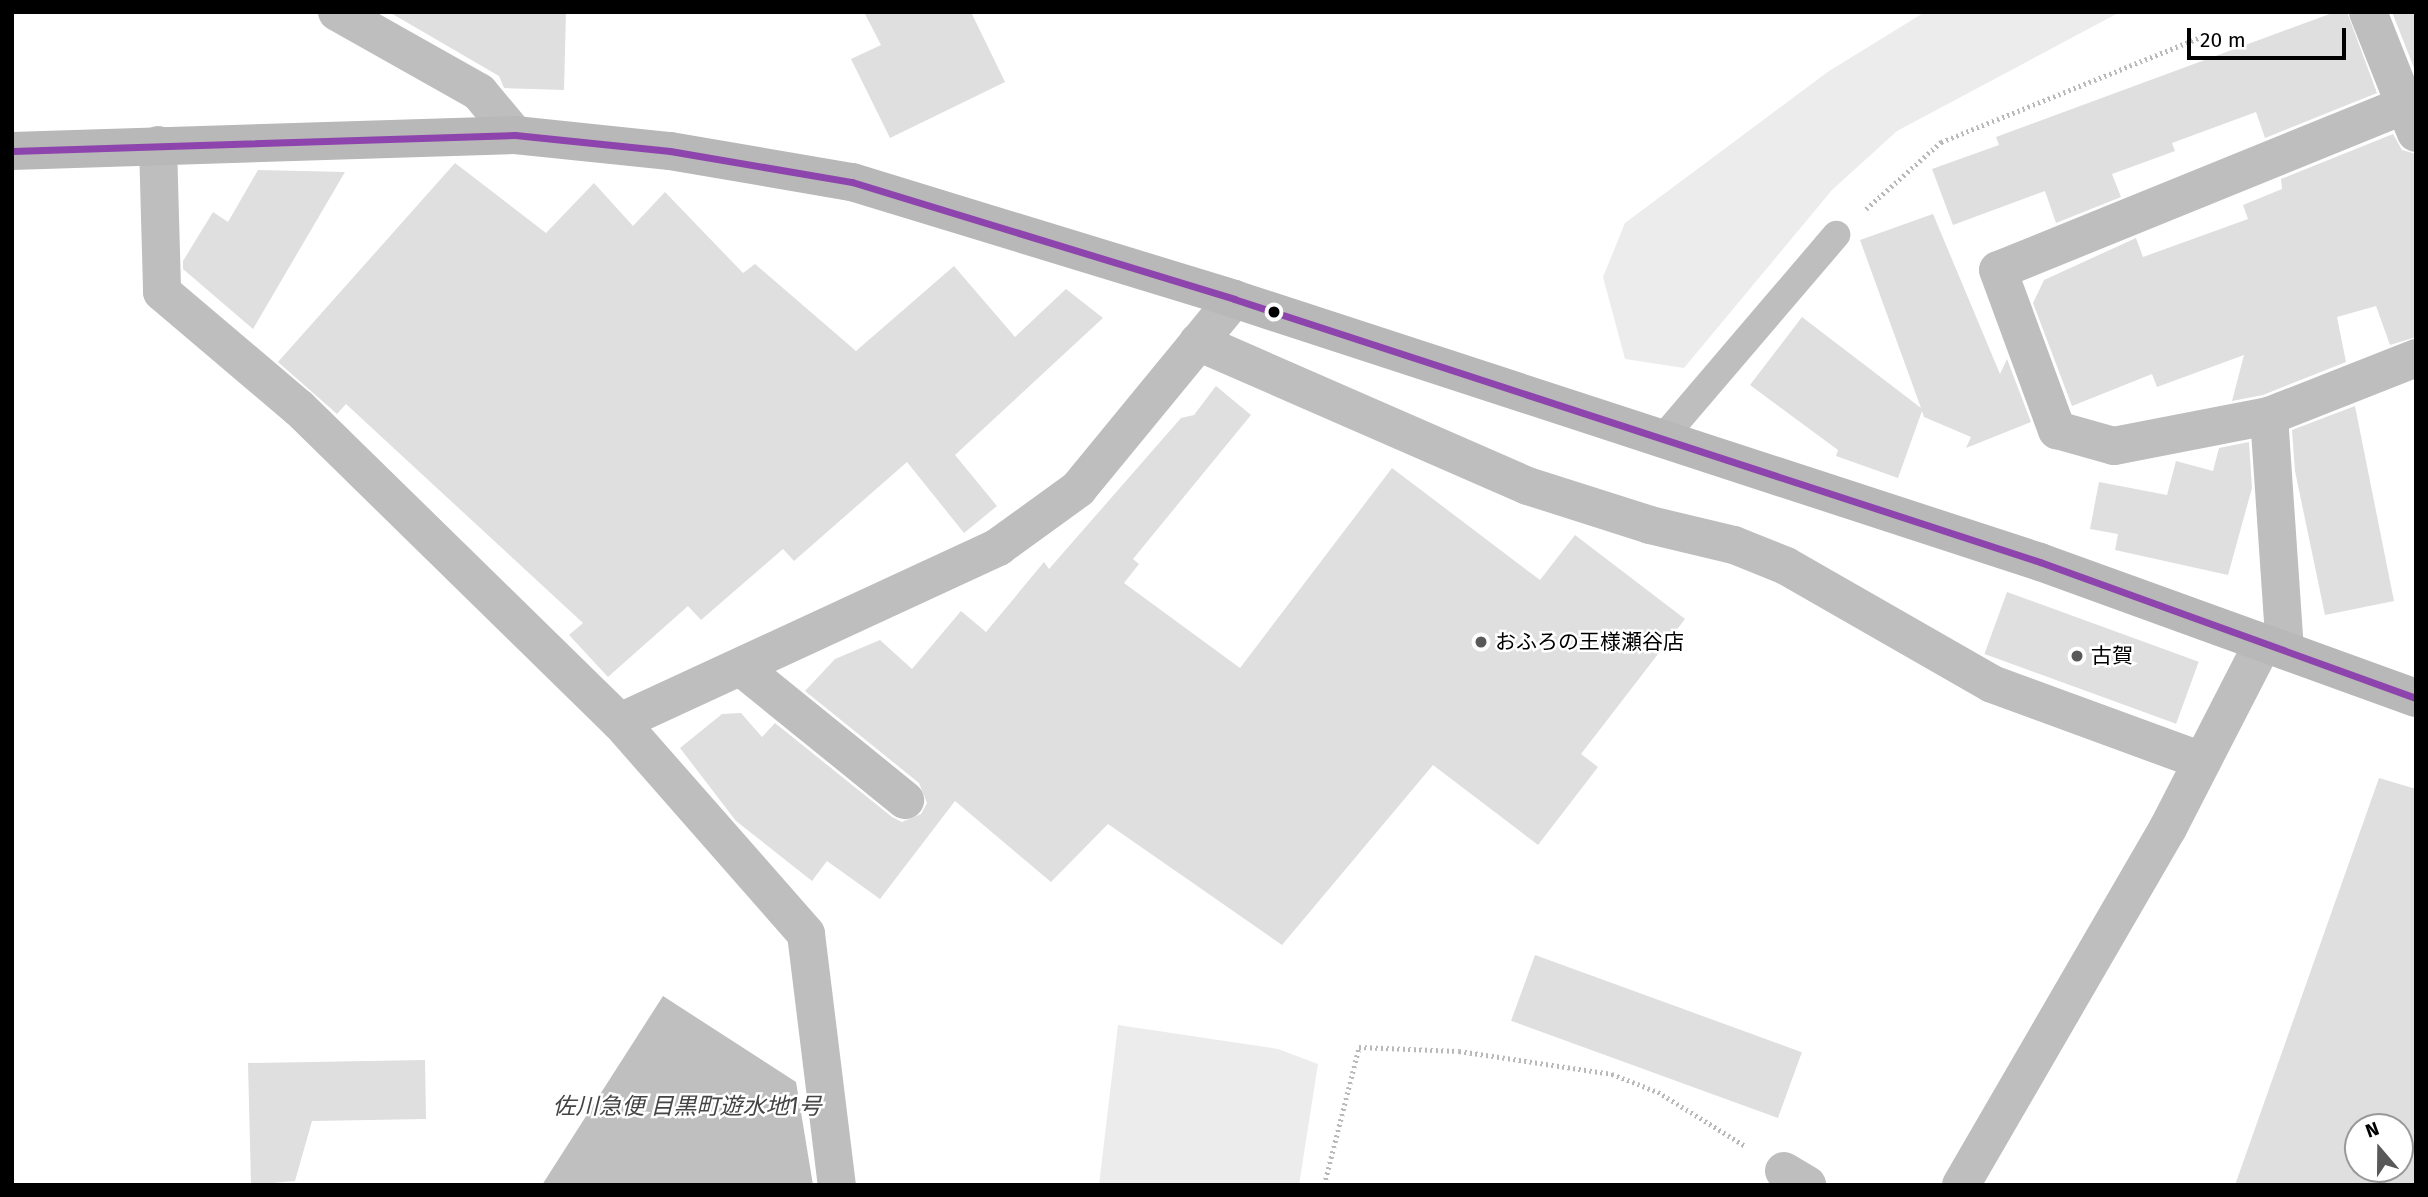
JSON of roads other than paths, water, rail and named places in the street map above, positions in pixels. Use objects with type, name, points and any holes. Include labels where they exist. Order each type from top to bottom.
[{"type":"main road","points":[[12,151],[515,135],[670,151],[852,182],[1234,299],[2040,562],[2416,698]]},
{"type":"street","points":[[337,12],[478,92],[515,135]]},
{"type":"street","points":[[2368,12],[2410,119],[1998,270],[2057,430],[2114,446],[2269,416],[2416,358]]},
{"type":"street","points":[[158,145],[162,292],[299,408],[620,722],[806,934],[837,1185]]},
{"type":"street","points":[[620,722],[742,668],[998,547],[1078,489],[1234,299]]},
{"type":"street","points":[[1198,342],[1528,486],[1650,525],[1734,545],[1786,566],[1992,684],[2202,761]]},
{"type":"street","points":[[1961,1185],[2202,761],[2274,647],[2269,416]]},
{"type":"street","points":[[742,668],[905,800]]},
{"type":"lane","points":[[1661,440],[1836,235]]},
{"type":"water","name":"佐川急便 目黒町遊水地1号","points":[[663,996],[796,1082],[813,1185],[542,1185]]},
{"type":"place","name":"おふろの王様瀬谷店","points":[[1481,642]]},
{"type":"place","name":"古賀","points":[[2077,656]]}]
